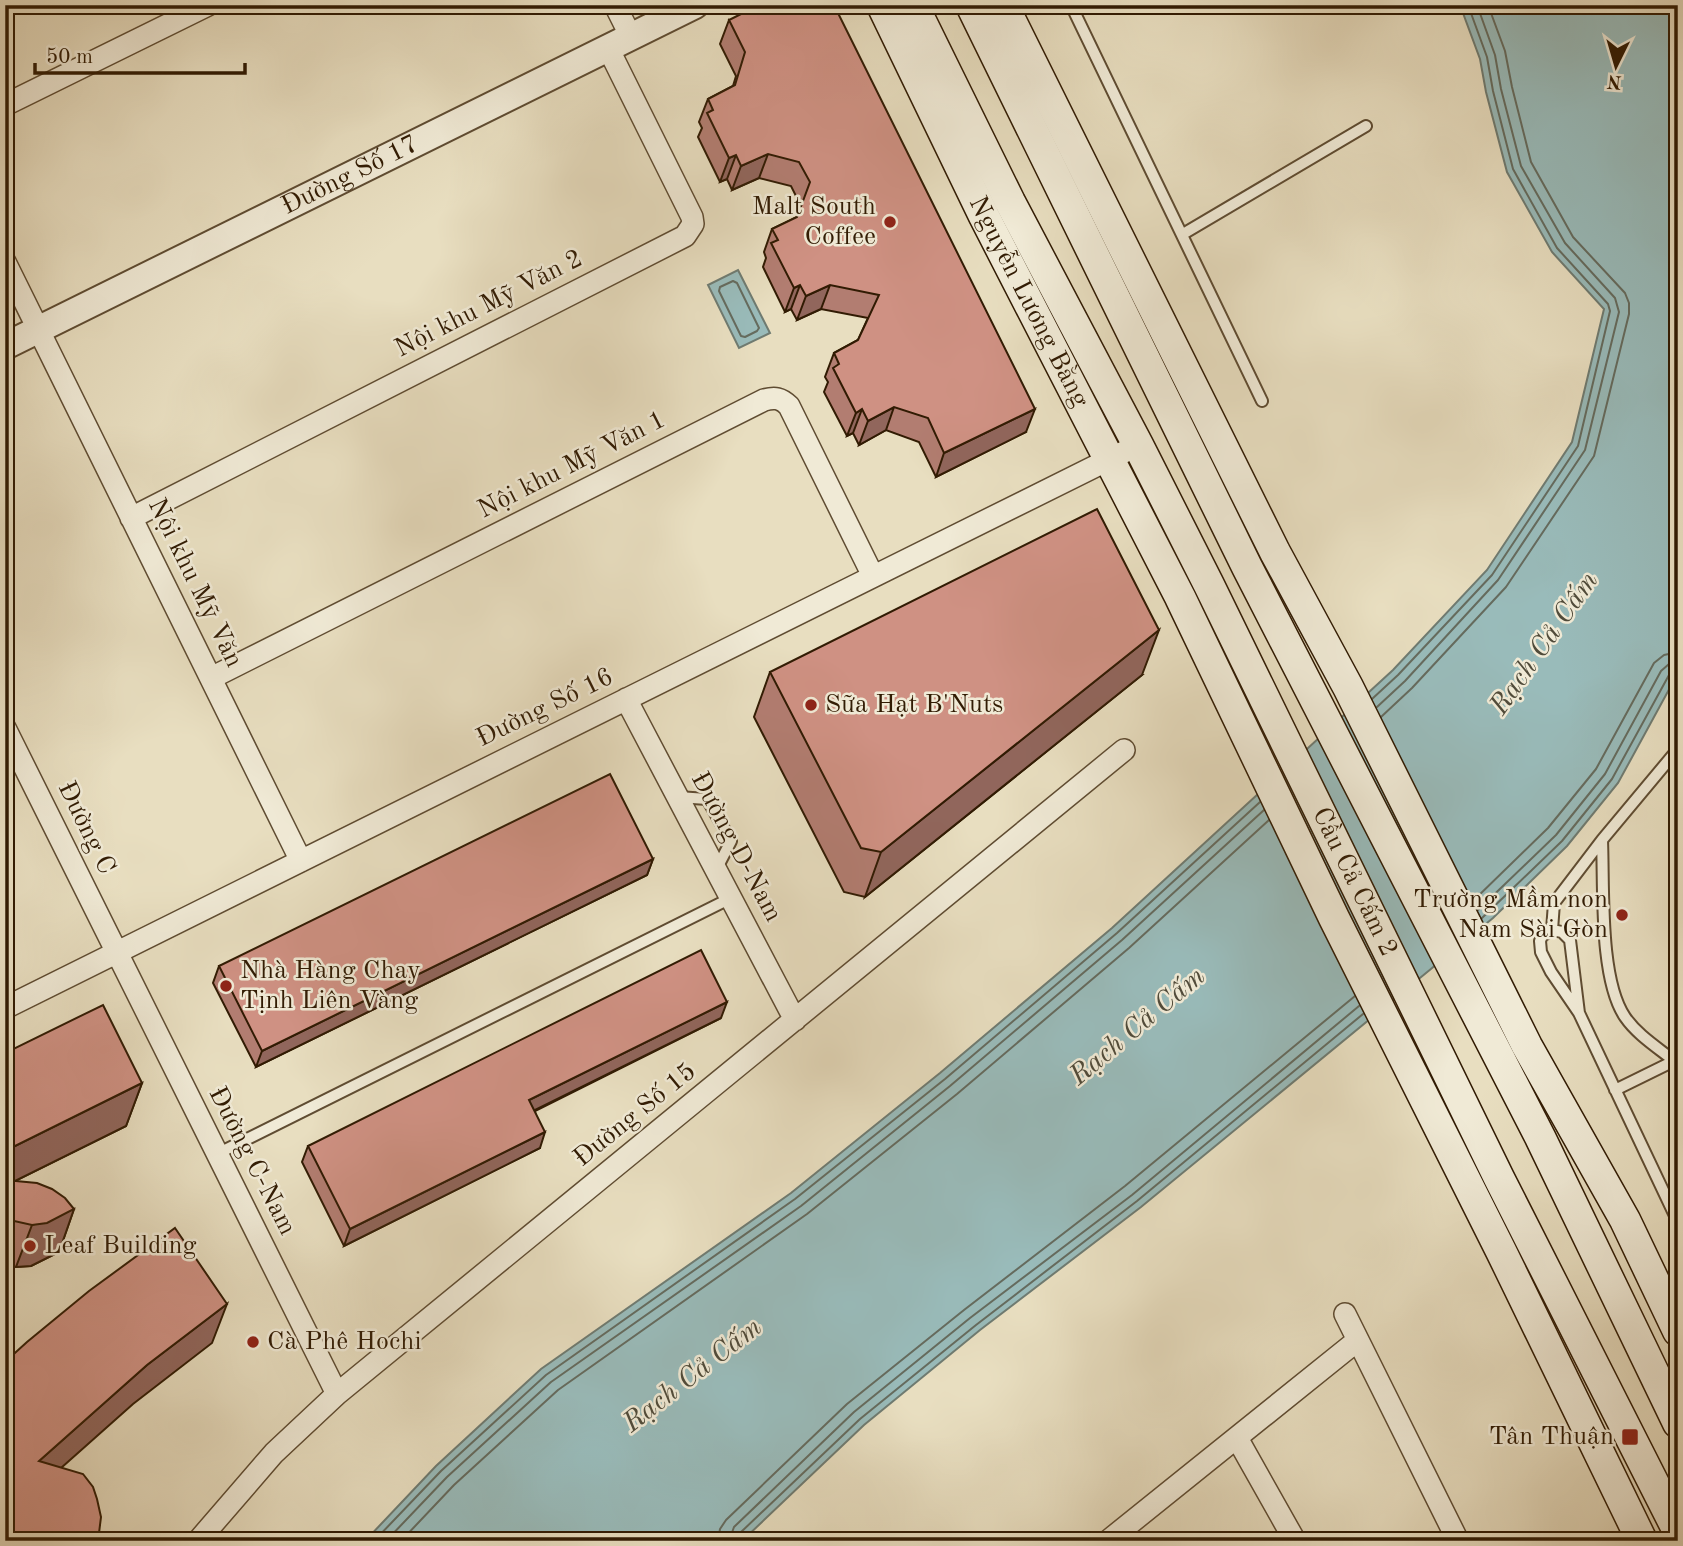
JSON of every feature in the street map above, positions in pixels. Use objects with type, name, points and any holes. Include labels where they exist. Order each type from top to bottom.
[{"type":"main road","name":"Nguyễn Lương Bằng","points":[[882,5],[984,216],[1181,597]]},
{"type":"main road","name":"Nguyễn Lương Bằng","points":[[913,5],[1010,202],[1209,585]]},
{"type":"main road","name":"Cầu Cả Cấm 2","points":[[971,5],[1247,567],[1540,1136],[1678,1423]]},
{"type":"main road","points":[[1003,5],[1275,552],[1348,687],[1527,1046],[1625,1220],[1678,1331]]},
{"type":"main road","name":"Cầu Cả Cấm 2","points":[[1209,585],[1499,1178],[1678,1531]]},
{"type":"main road","name":"Cầu Cả Cấm 2","points":[[1181,597],[1334,918],[1642,1541]]},
{"type":"street","points":[[5,105],[208,5]]},
{"type":"street","name":"Nội khu Mỹ Văn 2","points":[[131,518],[685,236],[693,224],[692,217],[619,43],[615,5]]},
{"type":"street","name":"Đường Số 17","points":[[5,346],[695,5]]},
{"type":"street","name":"Nội khu Mỹ Văn","points":[[5,262],[301,861]]},
{"type":"street","name":"Nội khu Mỹ Văn 1","points":[[211,678],[774,397],[789,406],[873,576]]},
{"type":"street","points":[[1110,459],[1138,445]]},
{"type":"street","name":"Đường Số 16","points":[[5,1009],[1110,459]]},
{"type":"street","name":"Đường D-Nam","points":[[626,699],[795,1020]]},
{"type":"street","name":"Đường C","points":[[5,728],[116,953]]},
{"type":"street","name":"Đường Số 15","points":[[198,1541],[274,1453],[337,1394],[1124,750]]},
{"type":"street","name":"Đường C-Nam","points":[[116,953],[337,1394]]},
{"type":"street","points":[[1345,1314],[1458,1541]]},
{"type":"street","points":[[1108,1541],[1358,1340]]},
{"type":"street","points":[[1237,1438],[1295,1541]]},
{"type":"lane","points":[[1071,5],[1262,401]]},
{"type":"lane","points":[[1183,234],[1366,126]]},
{"type":"lane","points":[[1552,930],[1555,903],[1678,749]]},
{"type":"lane","points":[[1602,841],[1607,960],[1612,991],[1617,1004],[1631,1024],[1676,1063],[1615,1090]]},
{"type":"lane","points":[[217,1154],[731,898]]},
{"type":"lane","points":[[1579,1013],[1570,940],[1562,932],[1552,930],[1542,936],[1541,951],[1551,972],[1579,1013],[1678,1223]]},
{"type":"water","name":"Rạch Cả Cấm","points":[[1460,5],[1678,5],[1678,673],[1618,783],[1567,846],[1493,918],[1141,1207],[980,1330],[864,1425],[742,1541],[365,1541],[436,1466],[541,1369],[791,1193],[940,1073],[1112,928],[1393,670],[1487,570],[1572,442],[1604,309],[1552,252],[1507,172],[1480,59]]},
{"type":"water","points":[[738,270],[770,333],[739,348],[708,285]]},
{"type":"building","points":[[759,5],[834,5],[1035,409],[944,453],[928,418],[894,407],[868,421],[862,409],[856,413],[833,368],[839,364],[834,353],[858,340],[879,295],[830,285],[806,296],[800,285],[794,288],[771,243],[778,240],[772,229],[797,217],[810,182],[799,162],[768,154],[741,166],[736,155],[729,158],[707,113],[713,110],[708,99],[735,85],[745,52],[729,20]]},
{"type":"building","points":[[1097,509],[1159,630],[881,852],[861,848],[770,672]]},
{"type":"building","points":[[610,774],[653,859],[262,1051],[219,966]]},
{"type":"building","points":[[701,950],[727,1002],[529,1100],[545,1132],[350,1229],[308,1146]]},
{"type":"building","points":[[103,1005],[142,1083],[5,1151],[5,1053]]},
{"type":"building","points":[[5,1180],[37,1183],[52,1189],[74,1209],[47,1223],[32,1225],[5,1219]]},
{"type":"building","points":[[175,1228],[227,1304],[147,1365],[39,1461],[83,1474],[93,1487],[101,1517],[98,1541],[5,1541],[5,1362],[89,1291]]},
{"type":"place","name":"Malt South Coffee","points":[[890,222]]},
{"type":"place","name":"Sữa Hạt B'Nuts","points":[[811,705]]},
{"type":"place","name":"Trường Mầm non Nam Sài Gòn","points":[[1622,915]]},
{"type":"place","name":"Nhà Hàng Chay Tịnh Liên Vàng","points":[[226,986]]},
{"type":"place","name":"Leaf Building","points":[[30,1246]]},
{"type":"place","name":"Cà Phê Hochi","points":[[253,1342]]},
{"type":"place","name":"Tân Thuận","points":[[1630,1437]]}]
